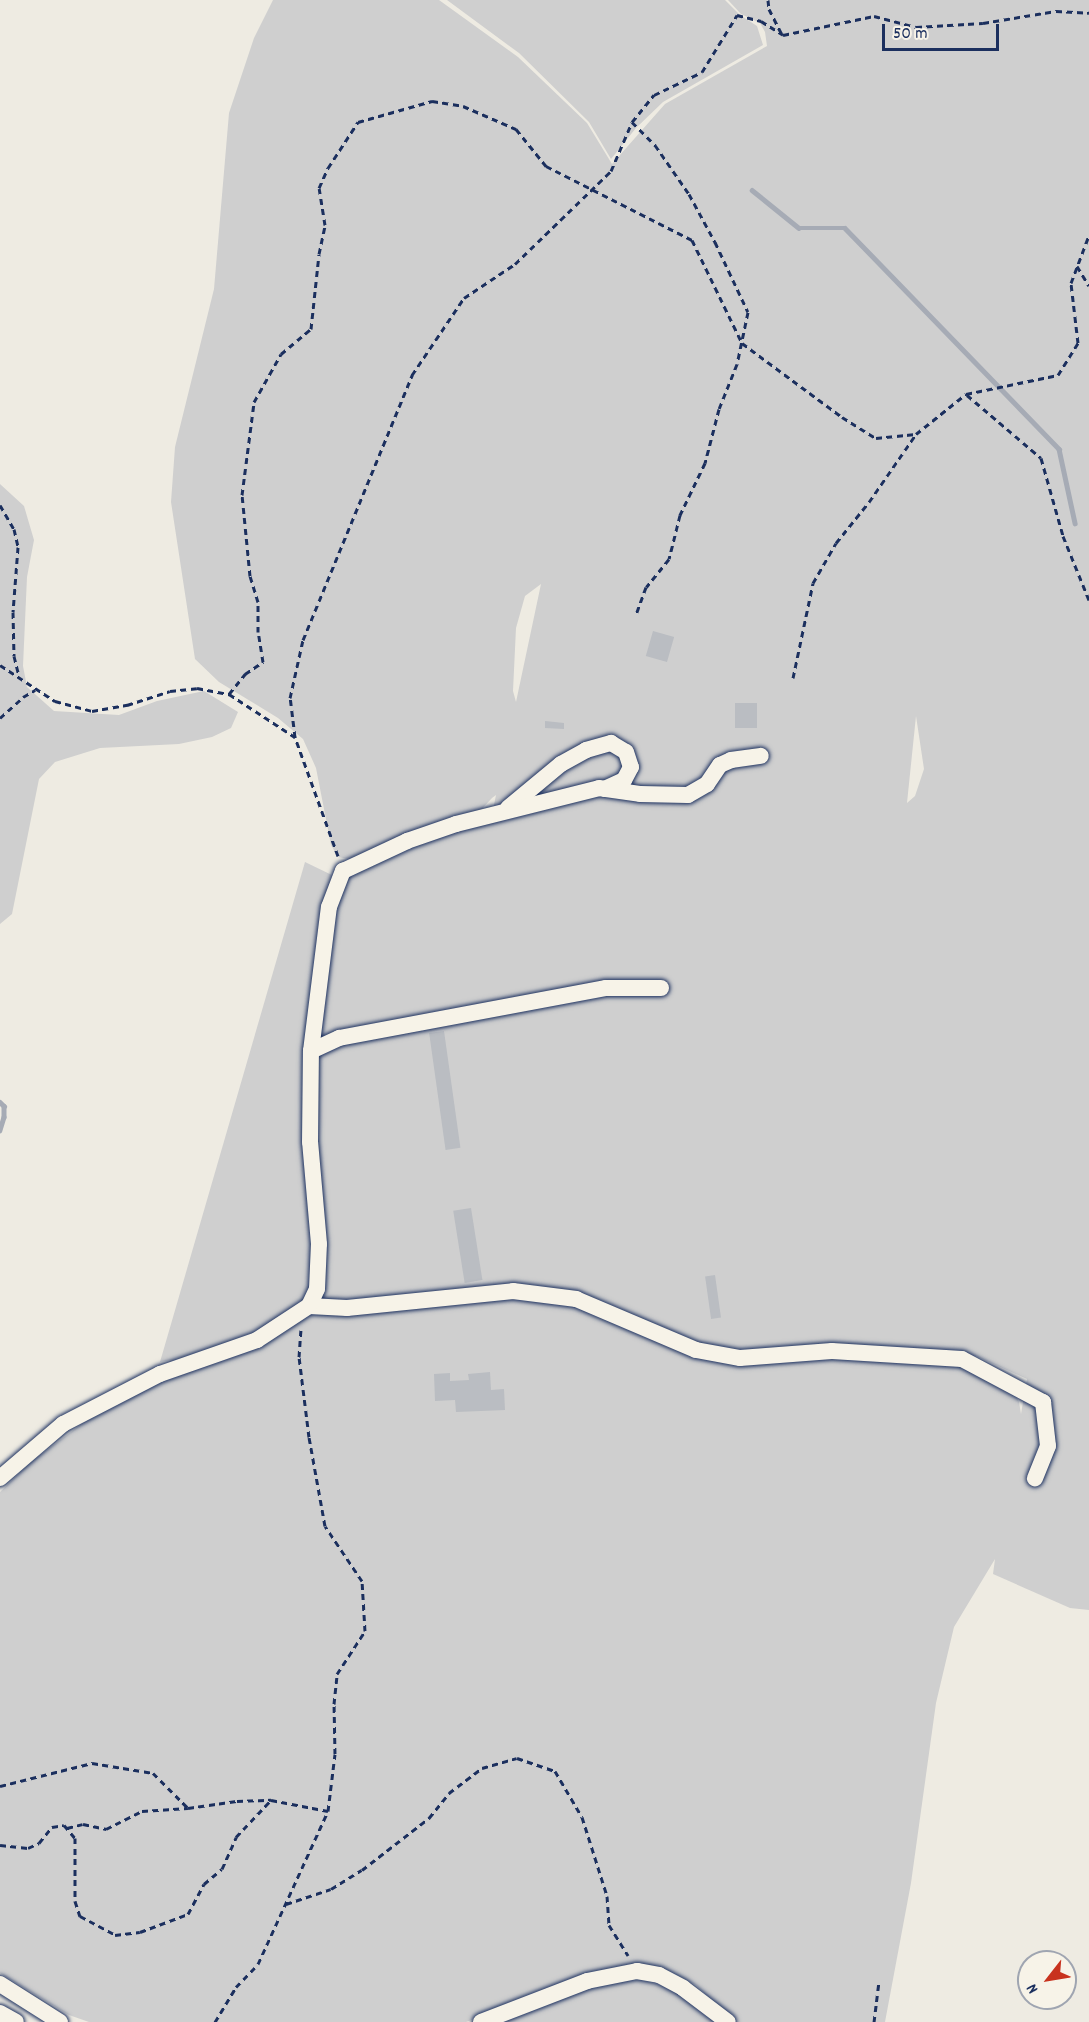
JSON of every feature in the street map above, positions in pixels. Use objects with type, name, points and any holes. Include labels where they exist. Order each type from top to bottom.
[{"type":"street","points":[[0,1478],[63,1424],[160,1374],[256,1340],[309,1306],[317,1288],[319,1244],[310,1142],[310,1052],[329,907],[343,871],[407,841],[456,824],[604,789],[624,780],[632,767],[626,752],[611,743],[586,750],[561,764],[503,812]]},
{"type":"street","points":[[604,789],[640,794],[688,795],[707,784],[720,765],[731,760],[761,756]]},
{"type":"street","points":[[310,1052],[339,1038],[606,988],[661,988]]},
{"type":"street","points":[[309,1306],[347,1308],[513,1291],[576,1299],[696,1350],[740,1358],[832,1351],[962,1359],[1043,1402],[1048,1446],[1035,1479]]},
{"type":"street","points":[[481,2022],[587,1982],[637,1971],[659,1975],[683,1988],[728,2022]]},
{"type":"street","points":[[0,1984],[60,2022]]},
{"type":"street","points":[[0,2013],[16,2022]]},
{"type":"path","points":[[768,0],[769,9],[783,35]]},
{"type":"path","points":[[343,871],[318,794],[296,737],[290,698],[303,640],[412,375],[464,298],[515,264],[611,171],[632,122],[654,96],[702,72],[737,15],[761,21],[783,35],[874,15],[916,27],[983,23],[1056,11],[1089,13]]},
{"type":"path","points":[[229,694],[245,674],[263,662],[258,632],[258,603],[250,576],[242,495],[254,402],[281,354],[311,329],[319,254],[325,225],[319,188],[327,168],[358,122],[432,101],[463,106],[516,129],[546,166],[692,240],[742,343],[842,417],[876,438],[916,434]]},
{"type":"path","points":[[632,122],[655,145],[689,194],[748,312],[737,364],[719,408],[705,463],[680,516],[669,559],[646,587],[636,615]]},
{"type":"path","points":[[794,678],[813,583],[836,543],[870,502],[916,434],[966,394],[1058,375],[1078,343],[1071,283],[1089,235]]},
{"type":"path","points":[[1077,266],[1089,286]]},
{"type":"path","points":[[966,394],[1041,458],[1063,536],[1089,600]]},
{"type":"path","points":[[0,505],[15,529],[18,547],[14,656],[20,678]]},
{"type":"path","points":[[0,665],[55,701],[92,711],[127,705],[170,692],[197,688],[229,694],[296,737]]},
{"type":"path","points":[[0,718],[23,697],[35,690]]},
{"type":"path","points":[[215,2022],[236,1987],[258,1964],[328,1811],[335,1754],[334,1704],[337,1674],[365,1631],[362,1581],[325,1526],[309,1437],[299,1357],[301,1325],[309,1306]]},
{"type":"path","points":[[284,1905],[332,1889],[362,1870],[429,1818],[449,1793],[482,1768],[517,1758],[555,1771],[582,1817],[607,1896],[609,1924],[637,1971]]},
{"type":"path","points":[[0,1786],[92,1763],[153,1773],[188,1808]]},
{"type":"path","points":[[66,1828],[83,1824],[106,1829],[142,1811],[188,1808],[237,1801],[271,1800],[328,1811]]},
{"type":"path","points":[[0,1845],[28,1848],[39,1843],[52,1827],[64,1825],[75,1838],[75,1901],[80,1916],[115,1935],[140,1932],[188,1914],[204,1884],[222,1869],[236,1837],[271,1800]]},
{"type":"path","points":[[874,2022],[879,1984]]},
{"type":"shaded area","points":[[273,0],[439,0],[518,57],[587,123],[612,164],[665,104],[767,46],[765,32],[760,23],[741,14],[728,0],[1089,0],[1089,1610],[1070,1608],[993,1574],[995,1559],[954,1627],[936,1703],[911,1883],[885,2022],[734,2022],[696,1985],[663,1968],[511,2006],[466,2022],[89,2022],[69,2015],[0,1973],[0,1492],[31,1462],[103,1408],[157,1374],[171,1360],[160,1362],[305,862],[336,877],[349,859],[338,857],[331,845],[316,768],[303,739],[278,718],[219,682],[195,659],[171,502],[175,447],[214,289],[229,113],[254,38]],"holes":[[[541,584],[516,702],[513,691],[516,628],[525,596]],[[916,716],[924,769],[915,796],[907,803]],[[496,795],[491,820],[478,813]],[[976,1356],[1027,1379],[1021,1414],[1019,1402],[1008,1379],[962,1357]]]},
{"type":"shaded area","points":[[447,0],[725,0],[740,15],[757,26],[763,45],[663,102],[636,128],[611,159],[589,122],[519,53]]},
{"type":"shaded area","points":[[0,484],[24,506],[34,540],[27,577],[23,666],[27,687],[54,711],[119,715],[157,701],[204,691],[238,712],[231,728],[212,737],[179,744],[100,748],[55,762],[39,779],[12,914],[0,924]]},
{"type":"shaded area","points":[[642,1980],[673,1989],[715,2022],[502,2022],[606,1982]]},
{"type":"building","points":[[653,631],[674,637],[667,662],[646,656]]},
{"type":"building","points":[[735,703],[757,703],[757,728],[735,728]]},
{"type":"building","points":[[545,721],[564,723],[564,729],[545,728]]},
{"type":"building","points":[[444,1031],[460,1148],[446,1150],[429,1033]]},
{"type":"building","points":[[471,1208],[482,1280],[465,1283],[453,1211]]},
{"type":"building","points":[[715,1275],[721,1318],[711,1319],[705,1276]]},
{"type":"building","points":[[490,1372],[491,1390],[504,1389],[505,1410],[456,1412],[455,1400],[435,1401],[434,1374],[450,1373],[450,1381],[469,1380],[468,1374]]},
{"type":"waterway","points":[[752,190],[799,228],[845,228],[1059,449],[1075,523]]},
{"type":"waterway","points":[[0,1102],[4,1106],[4,1117],[0,1130]]}]
